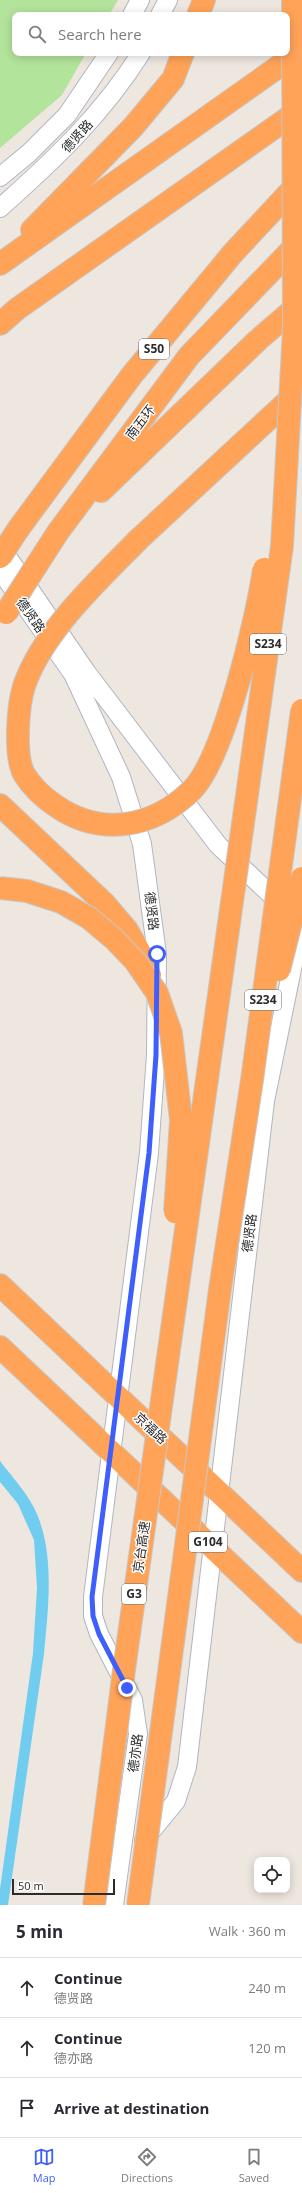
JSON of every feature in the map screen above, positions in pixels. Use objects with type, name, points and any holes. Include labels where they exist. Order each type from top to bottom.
[{"type":"highway","points":[[199,12],[204,0]]},
{"type":"highway","name":"S234","points":[[178,1284],[282,546],[294,362],[293,0]]},
{"type":"highway","points":[[0,264],[302,50]]},
{"type":"highway","points":[[0,261],[133,127],[173,79],[182,56]]},
{"type":"highway","points":[[0,324],[17,309],[302,108]]},
{"type":"highway","name":"S50","points":[[0,557],[19,528],[132,375],[233,253],[302,179]]},
{"type":"highway","name":"南五环","points":[[3,617],[58,532],[188,356],[302,240]]},
{"type":"highway","points":[[58,532],[258,340],[302,302]]},
{"type":"highway","points":[[294,362],[259,599],[232,698],[208,767],[192,790],[168,808],[149,819],[107,825],[85,822],[42,796],[24,773],[18,746],[24,687],[42,649],[84,595],[139,539],[302,388]]},
{"type":"highway","name":"德贤路","points":[[138,1905],[220,1290],[252,1080],[302,710]]},
{"type":"highway","points":[[0,805],[105,904],[128,930],[143,958],[171,1033],[181,1120],[163,1389]]},
{"type":"highway","points":[[252,1080],[302,878]]},
{"type":"highway","points":[[0,888],[27,891],[61,902],[89,918],[114,938],[135,961],[157,993]]},
{"type":"highway","name":"京台高速","points":[[94,1905],[124,1670],[178,1284]]},
{"type":"highway","name":"京福路","points":[[0,1285],[302,1571]]},
{"type":"highway","name":"G104","points":[[0,1347],[112,1454],[213,1546],[302,1632]]},
{"type":"street","points":[[134,12],[140,0]]},
{"type":"street","points":[[162,12],[168,0]]},
{"type":"street","name":"德贤路","points":[[0,177],[29,153],[67,115],[107,56]]},
{"type":"street","name":"德贤路","points":[[0,208],[54,161],[100,111],[139,56]]},
{"type":"street","name":"德贤路","points":[[0,546],[87,673],[218,845],[302,922],[265,1100],[213,1546]]},
{"type":"street","name":"德贤路","points":[[0,570],[73,674],[95,718],[121,777],[142,844],[152,903],[157,954],[156,1055],[149,1153],[112,1454]]},
{"type":"street","name":"德亦路","points":[[112,1454],[92,1597],[93,1616],[99,1634],[133,1700],[138,1734],[114,1905]]},
{"type":"street","points":[[118,1869],[170,1811],[182,1784],[187,1767],[213,1546]]},
{"type":"green space","points":[[0,0],[118,0],[111,12],[12,12],[12,56],[84,56],[62,95],[0,148]]},
{"type":"water","points":[[0,1461],[25,1493],[37,1514],[43,1531],[46,1548],[49,1583],[44,1654],[8,1905],[0,1905],[0,1889],[33,1653],[37,1588],[34,1540],[18,1504],[0,1482]]},
{"type":"route","points":[[127,1688],[99,1634],[93,1616],[92,1597],[110,1470],[149,1153],[156,1055],[157,954]]}]
